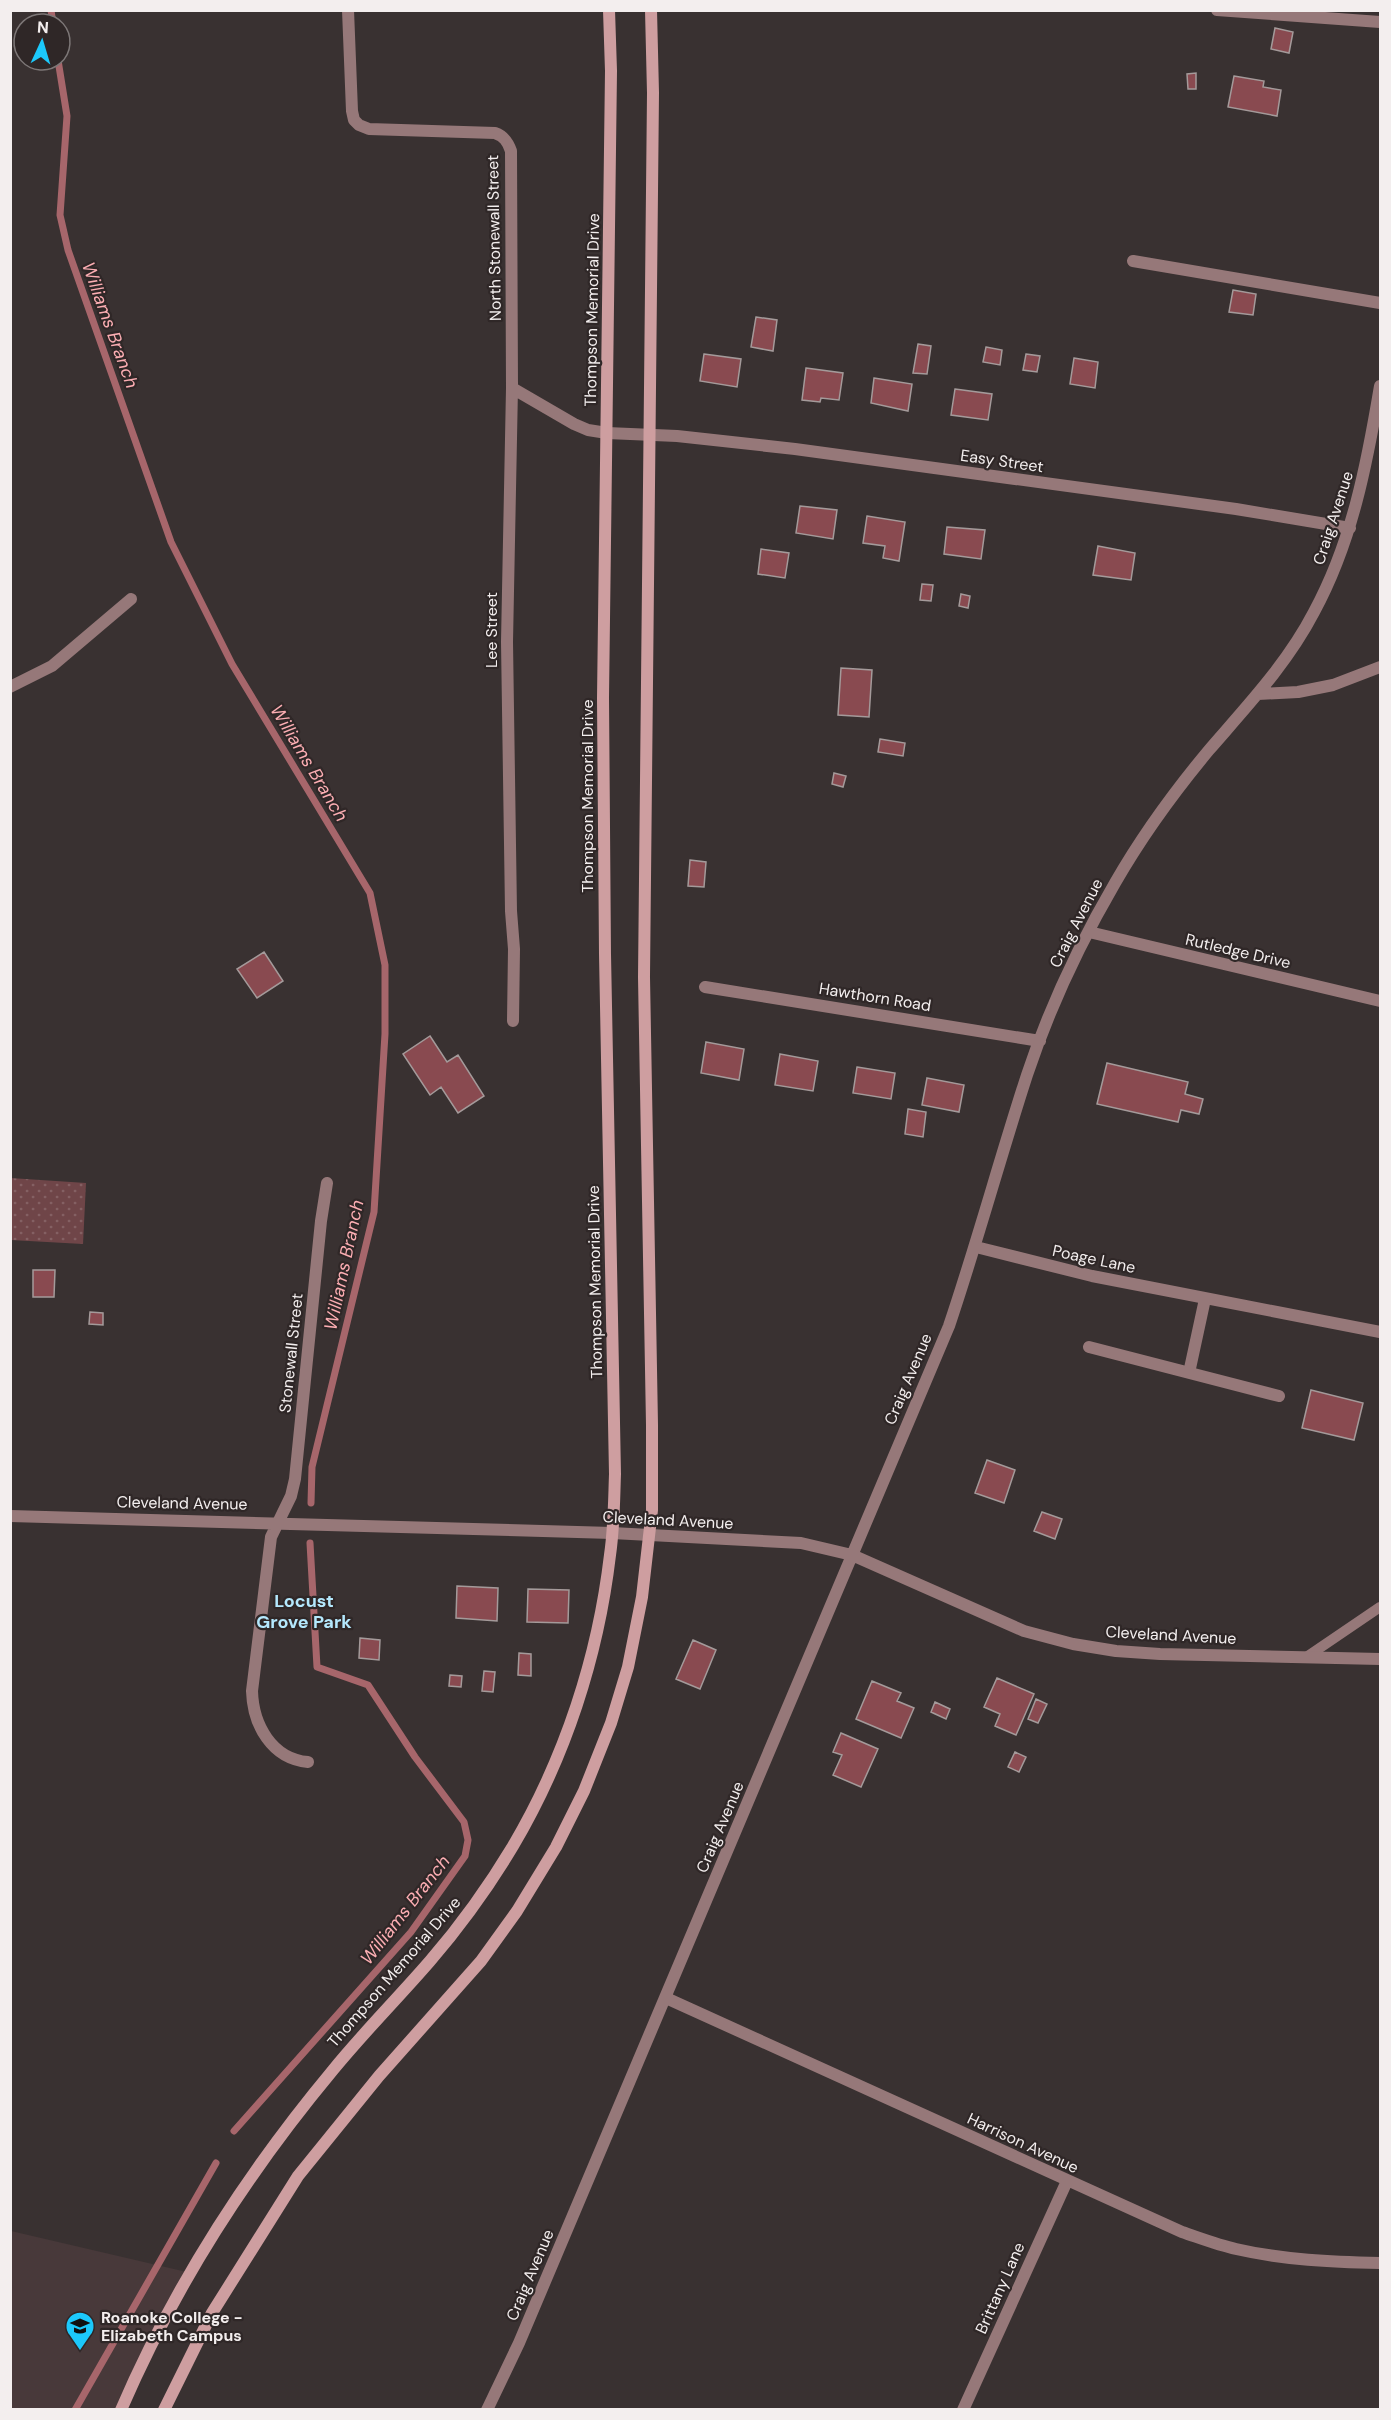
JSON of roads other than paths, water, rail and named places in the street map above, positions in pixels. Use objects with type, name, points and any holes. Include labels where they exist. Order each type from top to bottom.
[{"type":"main road","name":"Thompson Memorial Drive","points":[[122,2409],[175,2302],[214,2235],[274,2144],[353,2046],[431,1960],[474,1905],[513,1846],[539,1797],[566,1734],[587,1674],[601,1615],[612,1533],[615,1474],[605,954],[603,698],[611,71],[609,10]]},
{"type":"main road","points":[[164,2409],[212,2313],[298,2176],[379,2076],[481,1961],[517,1911],[556,1847],[584,1791],[611,1723],[633,1644],[650,1535],[652,1425],[644,977],[653,93],[651,10]]},
{"type":"street","name":"North Stonewall Street","points":[[348,10],[352,111],[354,120],[359,125],[388,130],[495,133],[501,135],[509,144],[512,388]]},
{"type":"street","points":[[1218,10],[1380,22]]},
{"type":"street","points":[[1133,261],[1380,303]]},
{"type":"street","name":"Craig Avenue","points":[[487,2409],[519,2343],[949,1326],[1040,1041],[1089,932],[1114,884],[1162,810],[1209,750],[1258,694],[1296,643],[1315,612],[1338,562],[1350,528],[1366,469],[1380,386]]},
{"type":"street","points":[[512,388],[588,430],[649,435]]},
{"type":"street","name":"Lee Street","points":[[512,388],[507,642],[511,899],[514,949],[513,1021]]},
{"type":"street","name":"Easy Street","points":[[649,435],[807,451],[1236,509],[1350,528]]},
{"type":"street","points":[[10,687],[52,666],[131,599]]},
{"type":"street","points":[[1258,694],[1298,692],[1333,685],[1380,667]]},
{"type":"street","name":"Rutledge Drive","points":[[1089,932],[1380,1001]]},
{"type":"street","name":"Hawthorn Road","points":[[705,987],[1040,1041]]},
{"type":"street","name":"Stonewall Street","points":[[308,1762],[296,1761],[279,1751],[266,1738],[257,1721],[252,1691],[271,1537],[291,1496],[296,1479],[321,1221],[327,1183]]},
{"type":"street","name":"Poage Lane","points":[[976,1247],[1092,1276],[1380,1332]]},
{"type":"street","points":[[1189,1373],[1205,1299]]},
{"type":"street","points":[[1089,1347],[1279,1396]]},
{"type":"street","name":"Cleveland Avenue","points":[[10,1516],[612,1533],[801,1543],[852,1555],[1024,1630],[1073,1644],[1116,1651],[1380,1659]]},
{"type":"street","name":"Harrison Avenue","points":[[666,1998],[1182,2232],[1234,2249],[1280,2258],[1320,2262],[1380,2263]]},
{"type":"street","name":"Brittany Lane","points":[[963,2409],[1067,2181]]},
{"type":"lane","points":[[1305,1658],[1380,1608]]},
{"type":"waterway","name":"Williams Branch","points":[[60,72],[67,116],[60,215],[68,250],[171,542],[232,664],[370,893],[385,965],[385,1034],[374,1212],[312,1467],[311,1503]]},
{"type":"waterway","name":"Williams Branch","points":[[234,2131],[411,1932],[465,1856],[468,1840],[464,1822],[415,1757],[368,1685],[317,1667],[310,1543]]},
{"type":"waterway","name":"Williams Branch","points":[[75,2410],[216,2163]]},
{"type":"place","name":"Roanoke College - Elizabeth Campus","points":[[80,2352]]},
{"type":"district","name":"Locust Grove Park","points":[[304,1611]]}]
